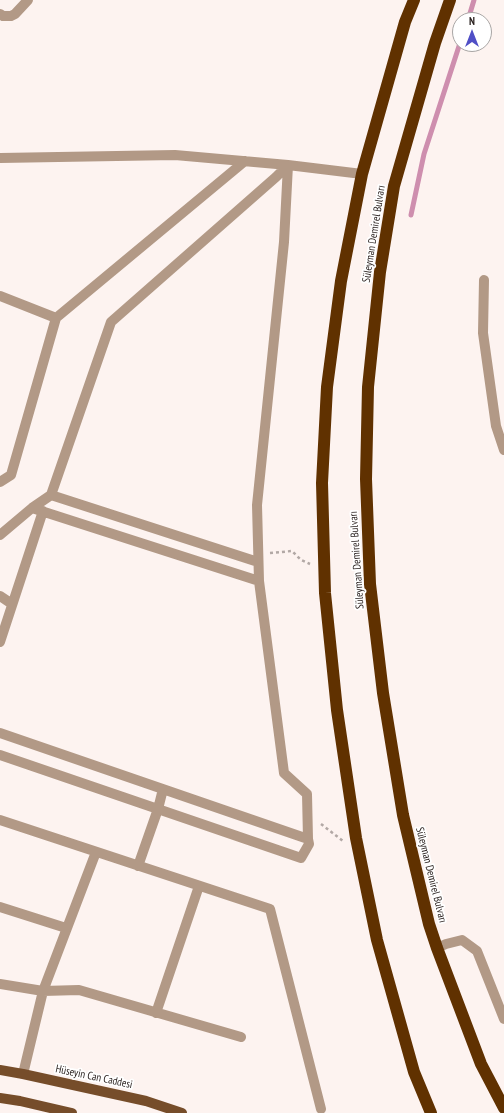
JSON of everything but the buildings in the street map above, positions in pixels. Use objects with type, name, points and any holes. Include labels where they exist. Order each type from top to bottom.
[{"type":"highway","name":"Süleyman Demirel Bulvarı","points":[[414,0],[405,22],[362,174],[340,281],[327,387],[322,483],[325,593],[337,710],[356,838],[375,933],[414,1072],[431,1113]]},
{"type":"highway","name":"Süleyman Demirel Bulvarı","points":[[450,0],[435,43],[394,186],[380,272],[368,387],[366,479],[370,584],[383,693],[403,814],[430,924],[437,948],[482,1064],[504,1108]]},
{"type":"main road","name":"Hüseyin Can Caddesi","points":[[0,1070],[146,1101],[182,1113]]},
{"type":"main road","points":[[0,1098],[72,1113]]},
{"type":"street","points":[[0,14],[3,16],[11,16],[15,14],[28,0]]},
{"type":"street","points":[[0,158],[176,155],[288,165],[362,174]]},
{"type":"street","points":[[0,482],[11,475],[56,318],[245,161]]},
{"type":"street","points":[[0,535],[32,508],[51,495],[111,322],[288,165]]},
{"type":"street","points":[[0,755],[301,858],[309,844],[307,794],[284,773],[259,581],[258,558],[257,505],[284,242],[288,165]]},
{"type":"street","points":[[484,280],[484,340],[496,426],[504,450]]},
{"type":"street","points":[[0,296],[56,318]]},
{"type":"street","points":[[51,495],[258,558]]},
{"type":"street","points":[[32,508],[259,581]]},
{"type":"street","points":[[0,642],[43,512]]},
{"type":"street","points":[[0,596],[12,604]]},
{"type":"street","points":[[0,732],[308,839]]},
{"type":"street","points":[[138,866],[158,809],[163,789]]},
{"type":"street","points":[[0,820],[270,910],[321,1109]]},
{"type":"street","points":[[23,1074],[43,991],[96,852]]},
{"type":"street","points":[[156,1013],[199,886]]},
{"type":"street","points":[[0,907],[66,928]]},
{"type":"street","points":[[437,948],[462,940],[477,951],[504,1019]]},
{"type":"street","points":[[0,984],[43,991],[79,990],[241,1037]]},
{"type":"path","points":[[258,558],[292,551],[302,560],[312,565]]},
{"type":"path","points":[[320,823],[344,842]]},
{"type":"waterway","points":[[470,12],[474,0]]},
{"type":"waterway","points":[[411,215],[424,154],[457,52]]}]
